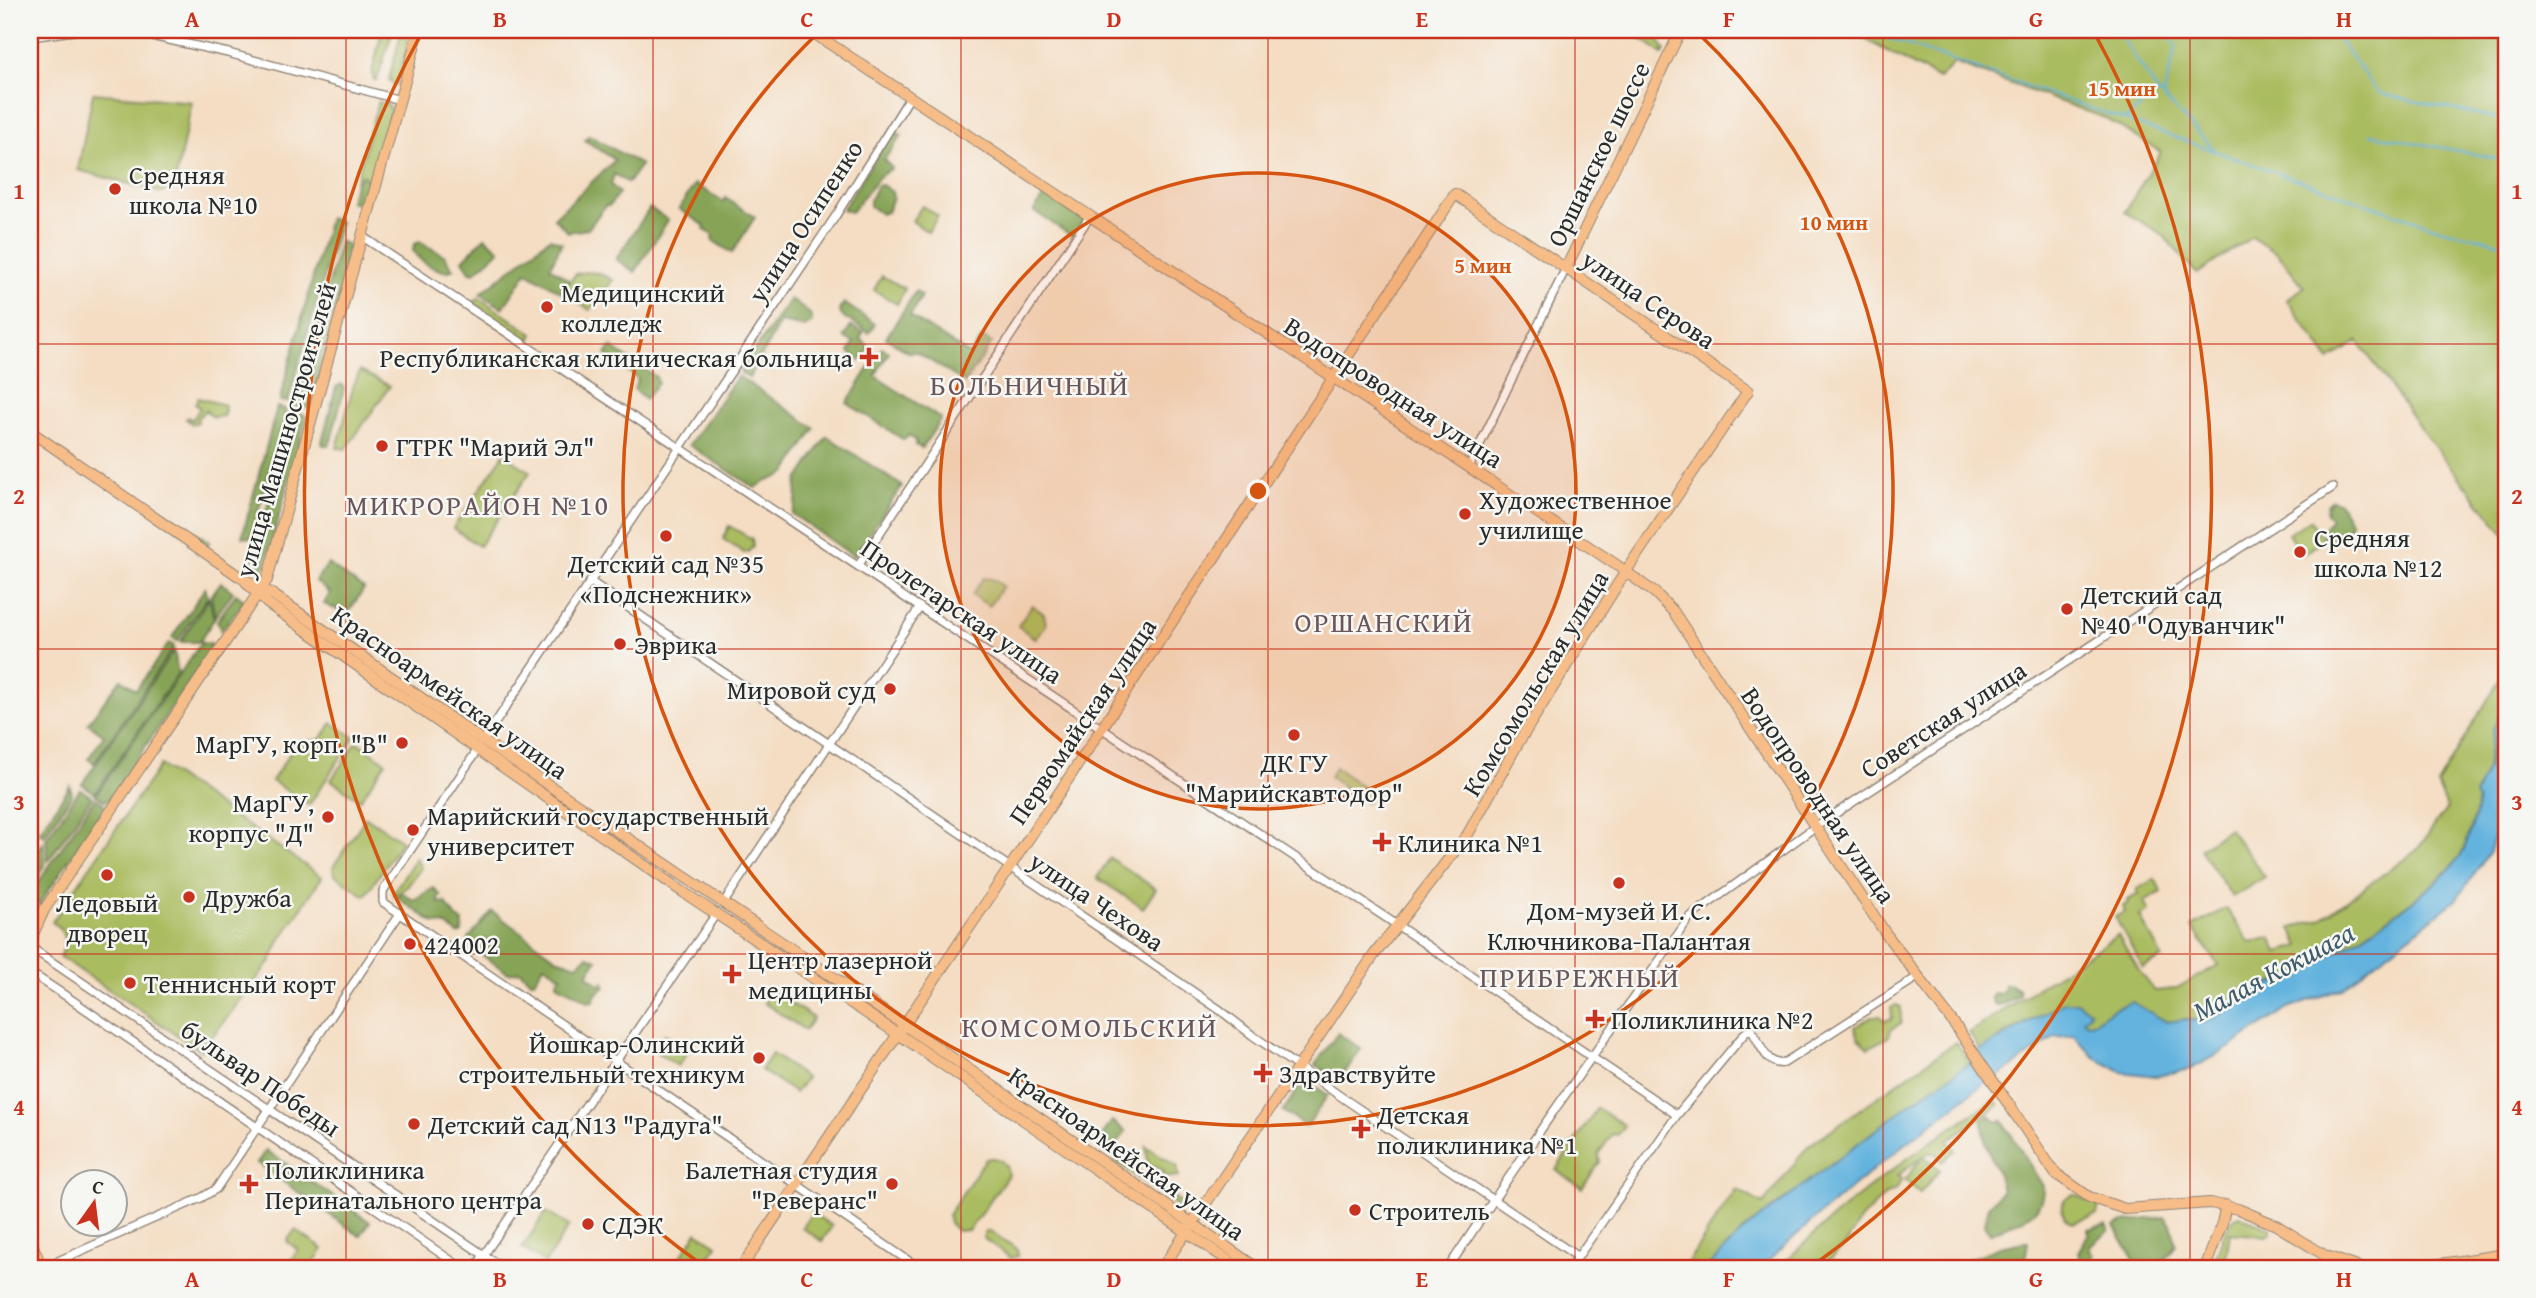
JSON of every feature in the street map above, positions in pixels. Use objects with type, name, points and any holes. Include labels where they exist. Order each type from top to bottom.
[{"type":"main road","name":"улица Машиностроителей","points":[[30,947],[44,910],[260,593],[274,557],[419,30]]},
{"type":"main road","name":"Водопроводная улица","points":[[809,30],[1626,571],[1655,593],[1672,611],[1886,934],[1955,1025],[2055,1174],[2077,1191],[2100,1202],[2134,1210],[2200,1204],[2226,1205]]},
{"type":"main road","name":"Оршанское шоссе","points":[[1566,268],[1681,30]]},
{"type":"main road","name":"улица Серова","points":[[1455,194],[1748,391]]},
{"type":"main road","name":"Первомайская улица","points":[[741,1268],[1102,729],[1455,194]]},
{"type":"main road","name":"Комсомольская улица","points":[[1162,1268],[1397,925],[1479,818],[1518,743],[1626,571],[1748,391]]},
{"type":"main road","name":"Красноармейская улица","points":[[30,431],[480,745],[716,914],[901,1030]]},
{"type":"main road","name":"Красноармейская улица","points":[[480,745],[723,904],[1189,1228],[1257,1268]]},
{"type":"main road","points":[[716,914],[723,904]]},
{"type":"main road","name":"улица Машиностроителей","points":[[30,921],[44,910]]},
{"type":"main road","points":[[30,947],[30,956]]},
{"type":"main road","points":[[2205,1268],[2226,1205],[2276,1225],[2326,1256],[2360,1268]]},
{"type":"main road","name":"Красноармейская улица","points":[[1189,1228],[1239,1268]]},
{"type":"main road","points":[[30,1240],[42,1268]]},
{"type":"main road","points":[[2414,1268],[2506,1254]]},
{"type":"street","points":[[30,37],[80,30]]},
{"type":"street","points":[[124,30],[228,53],[400,100]]},
{"type":"street","name":"улица Осипенко","points":[[399,915],[383,902],[383,891],[829,225],[910,97]]},
{"type":"street","points":[[858,566],[1090,216]]},
{"type":"street","name":"Пролетарская улица","points":[[362,237],[1397,925],[1677,1115]]},
{"type":"street","name":"Оршанское шоссе","points":[[1469,467],[1566,268]]},
{"type":"street","name":"Советская улица","points":[[1448,1268],[1690,916],[1815,827],[2333,486]]},
{"type":"street","name":"улица Чехова","points":[[591,582],[1578,1257]]},
{"type":"street","points":[[723,904],[920,607]]},
{"type":"street","points":[[475,1268],[716,914]]},
{"type":"street","points":[[42,1268],[209,1195],[216,1189],[399,915],[919,1268]]},
{"type":"street","name":"бульвар Победы","points":[[30,947],[503,1268]]},
{"type":"street","name":"бульвар Победы","points":[[30,975],[37,977],[462,1268]]},
{"type":"street","points":[[1570,1268],[1677,1115],[1739,1038],[1751,1029],[1770,1061],[1778,1064],[1791,1059],[1919,976]]},
{"type":"green space","points":[[382,30],[393,30],[377,80],[374,80],[372,74]]},
{"type":"green space","points":[[402,30],[411,30],[397,84],[393,85],[389,79]]},
{"type":"green space","points":[[1629,30],[1659,30],[1658,39],[1665,50],[1663,54]]},
{"type":"green space","points":[[1848,30],[2506,30],[2506,536],[2423,432],[2358,341],[2329,360],[2287,300],[2304,287],[2278,254],[2252,237],[2197,274],[2163,235],[2125,212],[2161,152],[2105,118],[1954,63],[1939,79]]},
{"type":"green space","points":[[93,93],[192,102],[175,182],[162,193],[78,170]]},
{"type":"green space","points":[[378,102],[387,104],[391,110],[370,186],[369,180],[359,177],[356,181]]},
{"type":"green space","points":[[892,131],[902,135],[884,160],[892,168],[879,177],[851,212],[842,210]]},
{"type":"green space","points":[[589,135],[641,165],[628,183],[614,174],[611,185],[619,193],[609,206],[605,206],[588,229],[568,232],[554,218],[615,160],[585,140]]},
{"type":"green space","points":[[363,175],[369,186],[365,205],[350,201],[356,181]]},
{"type":"green space","points":[[695,184],[723,202],[725,198],[755,217],[732,253],[712,240],[714,236],[704,229],[705,226],[679,209]]},
{"type":"green space","points":[[877,185],[882,185],[892,192],[893,198],[887,212],[881,214],[870,206]]},
{"type":"green space","points":[[1046,193],[1085,220],[1073,237],[1034,211]]},
{"type":"green space","points":[[922,206],[938,216],[928,232],[912,221]]},
{"type":"green space","points":[[650,208],[668,220],[635,272],[616,259]]},
{"type":"green space","points":[[329,218],[340,222],[288,402],[280,401],[280,399]]},
{"type":"green space","points":[[485,237],[500,250],[474,273],[470,272],[463,260]]},
{"type":"green space","points":[[550,238],[562,243],[550,267],[570,281],[561,292],[527,272],[503,308],[480,294]]},
{"type":"green space","points":[[340,241],[349,246],[342,270],[345,274],[309,408],[295,407]]},
{"type":"green space","points":[[420,242],[445,256],[453,269],[442,271],[419,258],[413,251],[414,244]]},
{"type":"green space","points":[[598,273],[613,280],[590,310],[561,292],[576,274]]},
{"type":"green space","points":[[882,276],[905,289],[897,304],[874,290]]},
{"type":"green space","points":[[916,291],[922,296],[910,316],[970,355],[982,337],[992,343],[965,383],[917,352],[908,352],[886,338]]},
{"type":"green space","points":[[479,298],[533,334],[530,340],[473,303]]},
{"type":"green space","points":[[790,299],[810,314],[812,322],[805,327],[780,322],[749,378],[740,372]]},
{"type":"green space","points":[[844,303],[875,324],[869,333],[842,316],[839,310]]},
{"type":"green space","points":[[851,326],[863,333],[860,339],[870,347],[860,361],[849,352],[854,343],[844,337]]},
{"type":"green space","points":[[611,347],[656,377],[658,383],[645,399],[634,389],[638,379],[606,355]]},
{"type":"green space","points":[[882,348],[889,352],[875,376],[941,419],[922,448],[915,445],[916,441],[909,435],[904,440],[847,403]]},
{"type":"green space","points":[[360,371],[390,386],[346,449],[337,448],[353,387]]},
{"type":"green space","points":[[738,376],[815,428],[786,473],[755,488],[689,445]]},
{"type":"green space","points":[[342,384],[344,388],[331,441],[329,445],[323,445],[336,387]]},
{"type":"green space","points":[[198,398],[225,405],[224,416],[213,417],[205,410],[197,419],[198,422],[192,424],[186,419],[188,417],[192,420],[200,408],[195,404]]},
{"type":"green space","points":[[277,407],[285,409],[286,412],[251,538],[242,537]]},
{"type":"green space","points":[[294,411],[305,415],[306,419],[264,570],[253,567],[253,563],[291,414]]},
{"type":"green space","points":[[827,436],[902,486],[854,556],[792,514],[798,480]]},
{"type":"green space","points":[[504,454],[530,472],[479,546],[453,528]]},
{"type":"green space","points":[[2332,500],[2339,502],[2351,524],[2347,532],[2333,541],[2324,536],[2323,529],[2331,519],[2326,513],[2327,505]]},
{"type":"green space","points":[[150,502],[210,542],[205,548],[146,508]]},
{"type":"green space","points":[[2310,520],[2324,540],[2302,555],[2288,534]]},
{"type":"green space","points":[[729,526],[752,539],[753,546],[748,552],[744,553],[723,539]]},
{"type":"green space","points":[[328,564],[364,589],[347,614],[324,604],[330,593],[315,581]]},
{"type":"green space","points":[[983,578],[992,579],[1003,586],[989,606],[972,595]]},
{"type":"green space","points":[[221,582],[233,592],[215,617],[211,596]]},
{"type":"green space","points":[[205,588],[208,596],[177,641],[172,638]]},
{"type":"green space","points":[[236,594],[245,601],[221,631],[217,621]]},
{"type":"green space","points":[[209,598],[214,619],[199,642],[180,642]]},
{"type":"green space","points":[[1032,605],[1044,614],[1046,625],[1036,639],[1018,626]]},
{"type":"green space","points":[[169,643],[174,646],[94,763],[88,759],[104,735],[88,723],[121,679],[136,690]]},
{"type":"green space","points":[[201,643],[211,644],[208,655],[108,801],[105,801],[96,795]]},
{"type":"green space","points":[[174,650],[178,673],[95,793],[82,784]]},
{"type":"green space","points":[[2506,669],[2506,697],[2493,731],[2487,769],[2475,795],[2477,806],[2463,851],[2456,862],[2430,887],[2398,911],[2311,968],[2261,988],[2257,987],[2244,1002],[2205,1022],[2186,1019],[2167,1022],[2150,1013],[2105,1015],[2094,1023],[2087,1023],[2082,1019],[2090,1011],[2076,1002],[2029,1021],[1980,1050],[1969,1033],[2118,935],[2155,991],[2175,989],[2218,965],[2192,927],[2226,908],[2250,943],[2271,937],[2278,952],[2300,946],[2291,928],[2321,919],[2417,850],[2447,808],[2437,784]]},
{"type":"green space","points":[[332,723],[354,737],[309,805],[272,781],[295,745],[321,739]]},
{"type":"green space","points":[[357,742],[386,762],[360,800],[331,780]]},
{"type":"green space","name":"Дружба","points":[[160,765],[322,877],[280,940],[271,961],[201,1051],[60,957],[64,937],[52,922]]},
{"type":"green space","points":[[1335,767],[1372,794],[1366,803],[1330,777]]},
{"type":"green space","points":[[70,786],[72,794],[44,836],[39,832]]},
{"type":"green space","points":[[80,789],[92,797],[48,861],[46,839]]},
{"type":"green space","points":[[95,798],[104,804],[104,808],[39,905],[30,895]]},
{"type":"green space","points":[[366,817],[402,841],[365,896],[334,874],[333,867]]},
{"type":"green space","points":[[2229,828],[2265,877],[2232,897],[2200,849]]},
{"type":"green space","points":[[43,843],[45,865],[30,888],[30,862]]},
{"type":"green space","points":[[416,858],[421,868],[407,887],[395,896],[393,893]]},
{"type":"green space","points":[[1110,858],[1156,889],[1143,908],[1097,878]]},
{"type":"green space","points":[[2155,879],[2162,892],[2144,901],[2149,911],[2140,916],[2162,958],[2143,968],[2115,917],[2125,912],[2123,906],[2139,894],[2137,889]]},
{"type":"green space","points":[[434,888],[441,896],[438,898],[439,903],[445,902],[463,922],[462,932],[458,934],[446,925],[434,923],[398,898],[398,894],[403,893],[413,900]]},
{"type":"green space","points":[[492,911],[556,958],[577,965],[588,956],[597,960],[587,974],[600,985],[604,982],[605,987],[595,995],[594,1001],[588,1002],[557,984],[561,976],[544,965],[534,981],[520,971],[508,973],[469,946],[469,938]]},
{"type":"green space","points":[[2005,984],[2012,985],[2019,991],[2019,996],[2000,1006],[1994,1004],[1991,998],[1993,993],[2001,994]]},
{"type":"green space","points":[[772,990],[813,1018],[805,1030],[764,1003]]},
{"type":"green space","points":[[1896,1005],[1901,1007],[1901,1023],[1891,1030],[1889,1036],[1868,1048],[1859,1039],[1855,1027],[1872,1016],[1880,1016],[1885,1021],[1892,1018],[1891,1008]]},
{"type":"green space","points":[[1338,1033],[1361,1049],[1339,1081],[1315,1065]]},
{"type":"green space","points":[[665,1034],[689,1050],[678,1066],[654,1050]]},
{"type":"green space","points":[[1956,1042],[1970,1063],[1915,1100],[1743,1231],[1707,1268],[1684,1268],[1736,1189],[1763,1204],[1808,1146]]},
{"type":"green space","points":[[772,1054],[806,1078],[795,1093],[761,1070]]},
{"type":"green space","points":[[1305,1079],[1328,1095],[1306,1127],[1283,1111]]},
{"type":"green space","points":[[1995,1099],[1999,1105],[1948,1140],[1955,1150],[1942,1162],[1937,1154],[1930,1152],[1924,1156],[1940,1170],[1920,1193],[1905,1180],[1923,1156],[1897,1176],[1902,1179],[1896,1190],[1886,1194],[1861,1219],[1846,1244],[1824,1266],[1819,1260],[1811,1268],[1779,1268],[1855,1199],[1938,1137]]},
{"type":"green space","points":[[1597,1108],[1624,1125],[1618,1135],[1612,1134],[1598,1155],[1600,1162],[1582,1188],[1556,1170]]},
{"type":"green space","points":[[1990,1115],[1997,1122],[2002,1120],[2043,1186],[2042,1198],[2033,1213],[1990,1234],[1984,1224],[1988,1207],[2002,1191],[1984,1130],[1983,1119]]},
{"type":"green space","points":[[1112,1121],[1126,1131],[1114,1148],[1100,1139]]},
{"type":"green space","points":[[1146,1146],[1177,1166],[1179,1176],[1167,1177],[1156,1166],[1154,1168],[1148,1164]]},
{"type":"green space","points":[[266,1150],[370,1222],[360,1236],[257,1163]]},
{"type":"green space","points":[[1118,1157],[1183,1204],[1180,1208],[1115,1161]]},
{"type":"green space","points":[[989,1158],[1002,1162],[1008,1175],[969,1230],[957,1231],[949,1223],[948,1215]]},
{"type":"green space","points":[[2072,1195],[2099,1205],[2097,1215],[2069,1222],[2064,1217],[2063,1207],[2064,1200]]},
{"type":"green space","points":[[546,1212],[569,1226],[545,1263],[522,1248]]},
{"type":"green space","points":[[812,1213],[832,1226],[822,1241],[802,1228]]},
{"type":"green space","points":[[2239,1216],[2271,1228],[2271,1233],[2267,1236],[2230,1233],[2227,1252],[2221,1266],[2216,1267],[2215,1261],[2224,1236],[2230,1223]]},
{"type":"green space","points":[[2165,1217],[2171,1224],[2176,1244],[2161,1262],[2139,1268],[2114,1226],[2124,1222]]},
{"type":"green space","points":[[2106,1225],[2109,1231],[2089,1247],[2094,1256],[2091,1268],[2084,1268],[2078,1252],[2089,1233],[2088,1229]]},
{"type":"green space","points":[[295,1230],[323,1249],[310,1268],[286,1267],[298,1250],[287,1241]]},
{"type":"green space","points":[[990,1231],[1017,1249],[1018,1256],[1011,1258],[983,1238],[985,1233]]},
{"type":"green space","points":[[697,1232],[717,1245],[701,1268],[673,1268]]},
{"type":"green space","points":[[2028,1241],[2024,1268],[1982,1268],[1969,1259],[2000,1247]]},
{"type":"water","points":[[2506,697],[2506,797],[2490,851],[2456,900],[2341,989],[2288,1008],[2221,1053],[2191,1069],[2156,1076],[2121,1072],[2093,1056],[2074,1035],[2055,1037],[1999,1076],[1984,1083],[1927,1127],[1842,1196],[1761,1268],[1707,1268],[1743,1231],[1915,1100],[1970,1063],[1980,1050],[2064,1002],[2076,1002],[2090,1011],[2083,1019],[2087,1023],[2132,1002],[2167,1022],[2186,1019],[2205,1022],[2244,1002],[2247,995],[2257,987],[2261,988],[2311,968],[2398,911],[2430,887],[2456,862],[2463,851],[2477,806],[2475,795],[2487,769],[2493,731]]},
{"type":"waterway","points":[[1865,30],[2443,230],[2506,244]]},
{"type":"waterway","points":[[2117,30],[2158,92],[2215,150]]},
{"type":"waterway","points":[[2163,97],[2176,46],[2164,30]]},
{"type":"waterway","points":[[2331,30],[2376,90],[2384,95],[2506,120]]},
{"type":"waterway","points":[[2125,120],[2158,92]]},
{"type":"waterway","points":[[2370,134],[2506,160]]},
{"type":"place","name":"Средняя школа №10","points":[[115,189]]},
{"type":"place","name":"Медицинский колледж","points":[[547,307]]},
{"type":"place","name":"Республиканская клиническая больница","points":[[869,357]]},
{"type":"place","name":"ГТРК \"Марий Эл\"","points":[[382,446]]},
{"type":"place","name":"Художественное училище","points":[[1465,514]]},
{"type":"place","name":"Детский сад №35 «Подснежник»","points":[[666,536]]},
{"type":"place","name":"Средняя школа №12","points":[[2300,552]]},
{"type":"place","name":"Детский сад №40 \"Одуванчик\"","points":[[2067,609]]},
{"type":"place","name":"Эврика","points":[[620,644]]},
{"type":"place","name":"Мировой суд","points":[[890,689]]},
{"type":"place","name":"ДК ГУ \"Марийскавтодор\"","points":[[1294,735]]},
{"type":"place","name":"МарГУ, корп. \"В\"","points":[[402,743]]},
{"type":"place","name":"МарГУ, корпус \"Д\"","points":[[328,817]]},
{"type":"place","name":"Марийский государственный университет","points":[[413,830]]},
{"type":"place","name":"Клиника №1","points":[[1382,842]]},
{"type":"place","name":"Ледовый дворец","points":[[107,875]]},
{"type":"place","name":"Дом-музей И. С. Ключникова-Палантая","points":[[1619,883]]},
{"type":"place","name":"Дружба","points":[[189,897]]},
{"type":"place","name":"424002","points":[[410,944]]},
{"type":"place","name":"Центр лазерной медицины","points":[[732,974]]},
{"type":"place","name":"Теннисный корт","points":[[130,983]]},
{"type":"place","name":"Поликлиника №2","points":[[1595,1019]]},
{"type":"place","name":"Йошкар-Олинский строительный техникум","points":[[759,1058]]},
{"type":"place","name":"Здравствуйте","points":[[1263,1073]]},
{"type":"place","name":"Детский сад N13 \"Радуга\"","points":[[414,1124]]},
{"type":"place","name":"Детская поликлиника №1","points":[[1361,1129]]},
{"type":"place","name":"Поликлиника Перинатального центра","points":[[249,1184]]},
{"type":"place","name":"Балетная студия \"Реверанс\"","points":[[892,1184]]},
{"type":"place","name":"Строитель","points":[[1355,1210]]},
{"type":"place","name":"СДЭК","points":[[588,1224]]},
{"type":"district","name":"БОЛЬНИЧНЫЙ","points":[[1030,384]]},
{"type":"district","name":"МИКРОРАЙОН №10","points":[[478,504]]},
{"type":"district","name":"ОРШАНСКИЙ","points":[[1384,621]]},
{"type":"district","name":"ПРИБРЕЖНЫЙ","points":[[1580,976]]},
{"type":"district","name":"КОМСОМОЛЬСКИЙ","points":[[1090,1026]]},
{"type":"water label","name":"Малая Кокшага","points":[[2273,971]]}]
